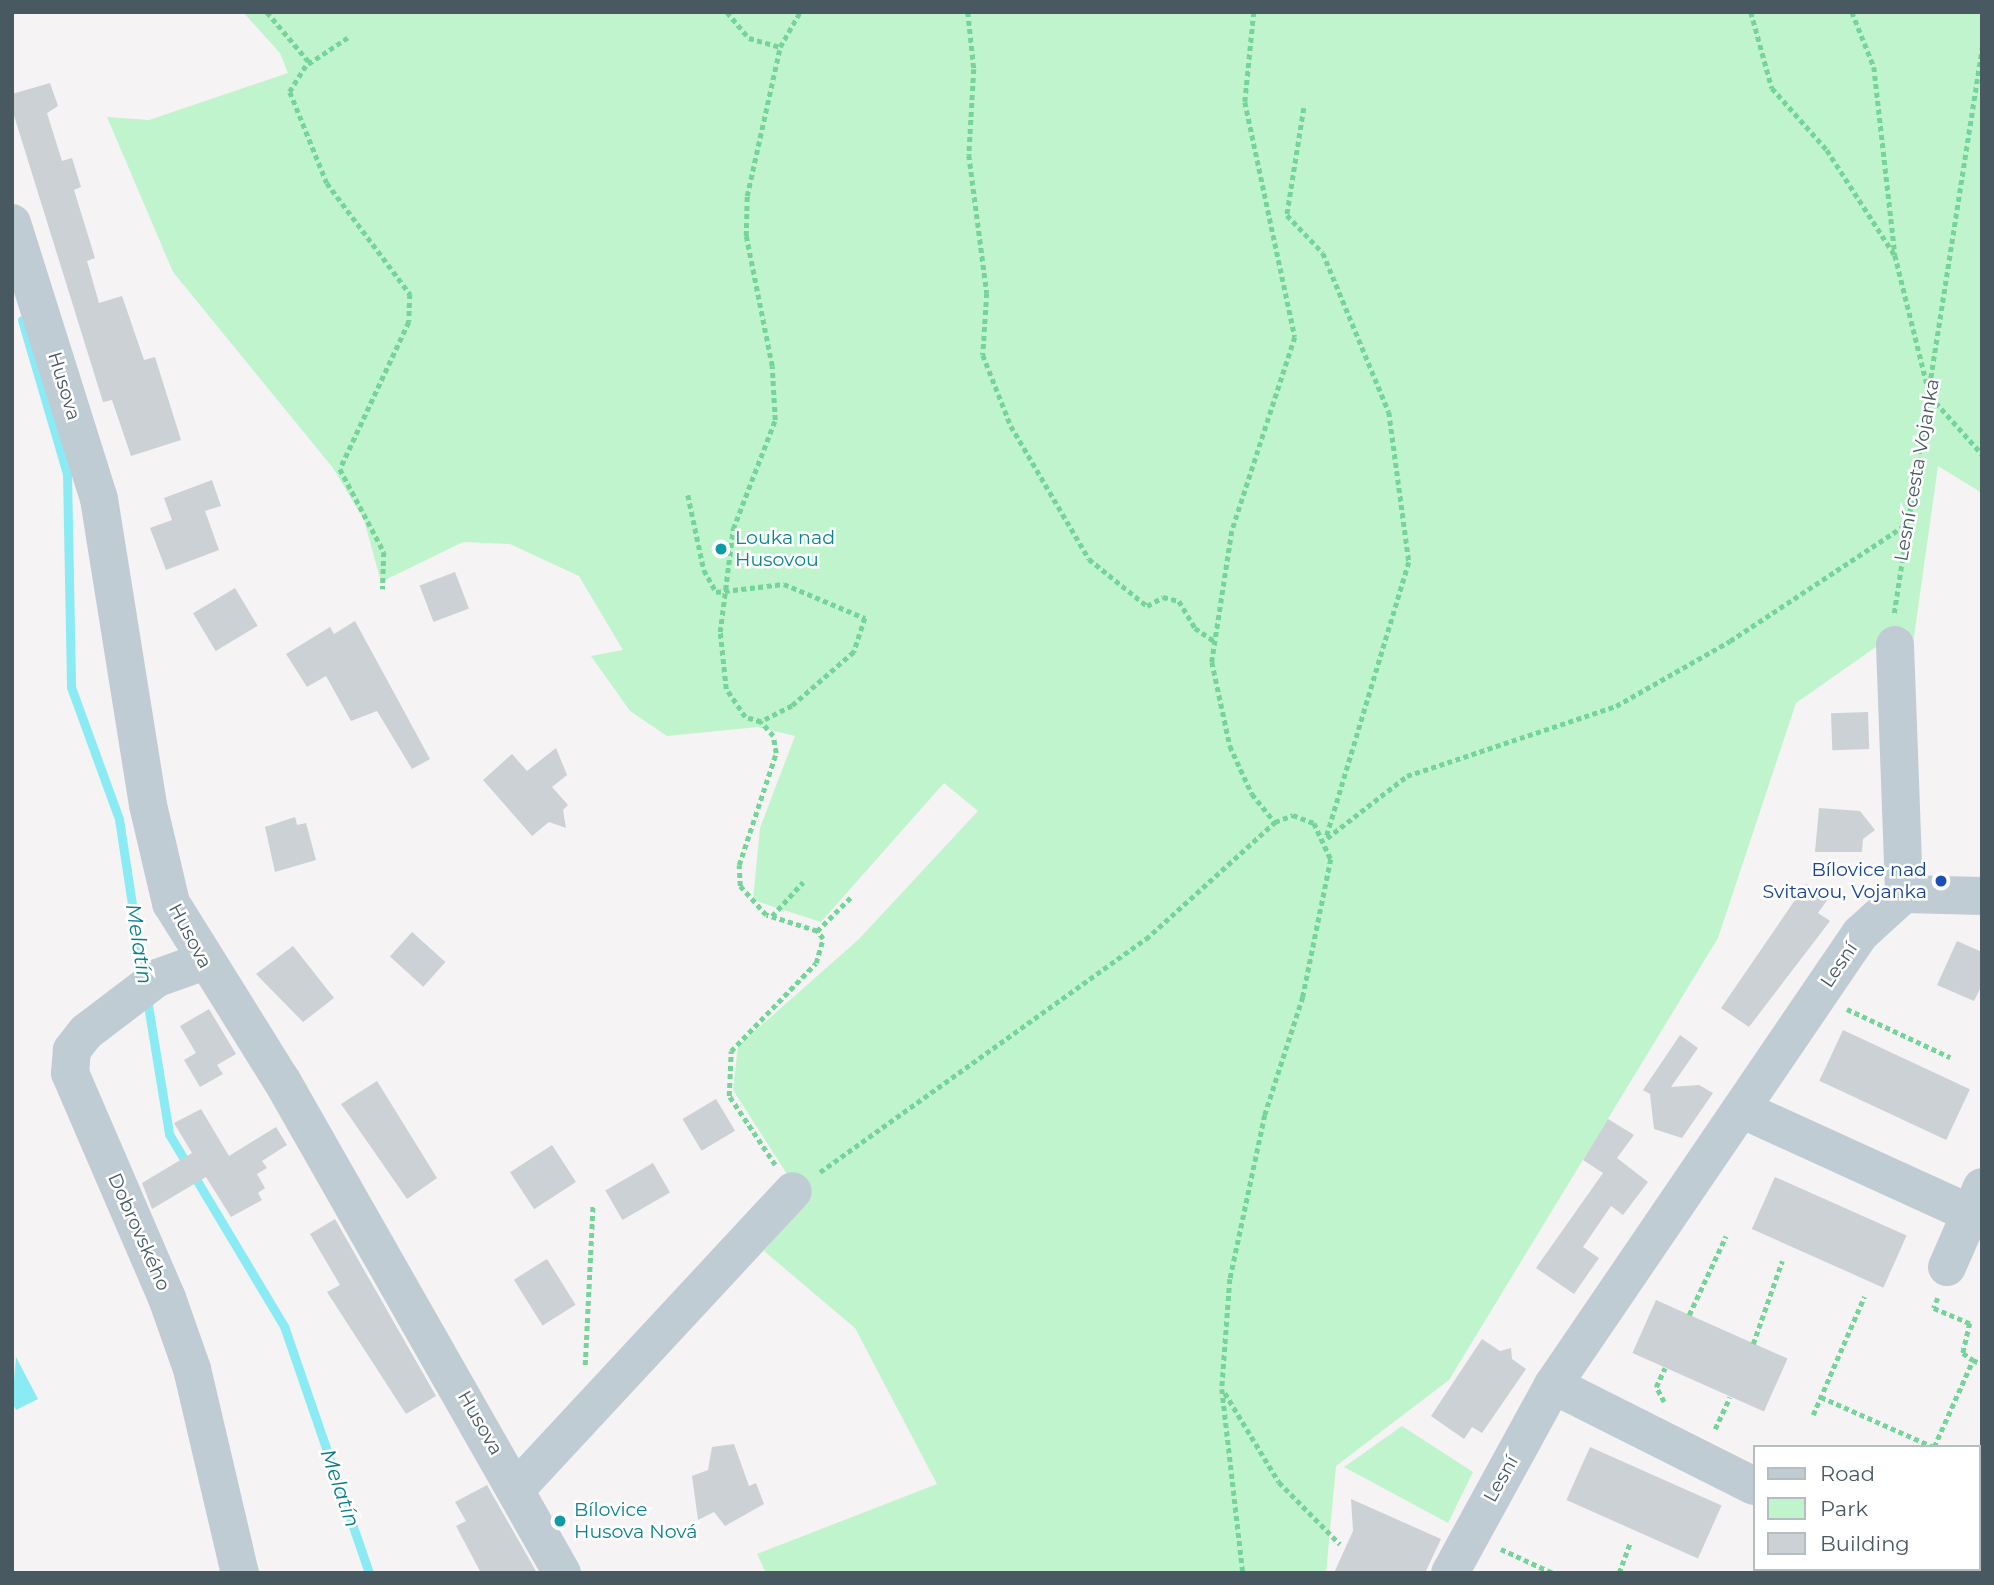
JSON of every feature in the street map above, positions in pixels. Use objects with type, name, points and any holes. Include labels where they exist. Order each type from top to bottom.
[{"type":"street","name":"Husova","points":[[12,223],[99,499],[148,805],[171,903],[202,961],[282,1081],[517,1488],[562,1573]]},
{"type":"street","points":[[1895,645],[1904,894],[1982,896]]},
{"type":"street","name":"Lesní","points":[[1450,1573],[1553,1385],[1860,934],[1904,894]]},
{"type":"street","name":"Dobrovského","points":[[202,961],[145,987],[86,1032],[72,1050],[70,1073],[171,1309],[240,1573]]},
{"type":"street","points":[[1741,1109],[1975,1200],[1947,1267]]},
{"type":"street","points":[[517,1488],[793,1191]]},
{"type":"street","points":[[1553,1385],[1752,1485]]},
{"type":"path","points":[[267,12],[310,63]]},
{"type":"path","points":[[727,12],[749,38],[780,47]]},
{"type":"path","points":[[800,12],[780,47],[745,221],[775,420],[739,510],[723,595],[723,681],[745,717],[761,722],[773,736],[776,753],[739,866],[740,886],[749,903],[771,916],[817,931],[823,939],[816,963],[731,1051],[729,1096],[793,1191],[1146,939],[1275,822],[1293,815],[1314,823],[1326,839],[1331,859],[1303,998],[1265,1115],[1230,1279],[1222,1389],[1243,1573]]},
{"type":"path","points":[[968,12],[974,83],[969,155],[987,293],[983,355],[1011,426],[1089,559],[1147,606],[1163,597],[1179,601],[1195,628],[1214,642]]},
{"type":"path","points":[[1254,12],[1245,102],[1295,337],[1232,531],[1212,662],[1230,746],[1252,794],[1275,822]]},
{"type":"path","points":[[1751,12],[1772,88],[1827,150],[1895,255]]},
{"type":"path","points":[[1852,12],[1874,67],[1895,255],[1930,396],[1982,454]]},
{"type":"path","points":[[348,38],[310,63],[290,92],[327,183],[410,293],[409,322],[340,469],[384,552],[383,589]]},
{"type":"path","name":"Lesní cesta Vojanka","points":[[1895,645],[1894,597],[1930,396],[1982,48]]},
{"type":"path","points":[[1304,108],[1287,215],[1323,253],[1389,412],[1409,562],[1326,839]]},
{"type":"path","points":[[688,495],[704,570],[723,595]]},
{"type":"path","points":[[1326,839],[1407,776],[1616,706],[1730,641],[1908,523]]},
{"type":"path","points":[[723,595],[784,584],[865,618],[855,652],[792,706],[761,722]]},
{"type":"path","points":[[771,916],[803,882]]},
{"type":"path","points":[[817,931],[851,897]]},
{"type":"path","points":[[1842,1007],[1950,1057]]},
{"type":"path","points":[[583,1418],[593,1204]]},
{"type":"path","points":[[1689,1315],[1726,1236]]},
{"type":"path","points":[[1753,1344],[1782,1261]]},
{"type":"path","points":[[1947,1267],[1934,1308],[1970,1323],[1963,1353],[1982,1364]]},
{"type":"path","points":[[1813,1415],[1864,1297]]},
{"type":"path","points":[[1935,1445],[1973,1360]]},
{"type":"path","points":[[1665,1368],[1656,1387],[1670,1413]]},
{"type":"path","points":[[1222,1389],[1279,1482],[1340,1544]]},
{"type":"path","points":[[1713,1433],[1730,1397]]},
{"type":"path","points":[[1821,1397],[1929,1445]]},
{"type":"path","points":[[1619,1573],[1630,1543]]},
{"type":"path","points":[[1516,1556],[1553,1573]]},
{"type":"green space","points":[[243,12],[1982,12],[1982,493],[1938,466],[1912,651],[1883,642],[1796,703],[1718,938],[1449,1380],[1336,1466],[1326,1573],[766,1573],[757,1554],[937,1484],[855,1328],[764,1251],[805,1202],[733,1090],[738,1046],[859,939],[978,811],[944,783],[821,922],[753,900],[760,828],[795,736],[758,727],[667,736],[630,711],[591,656],[623,650],[579,576],[510,544],[463,542],[381,582],[364,520],[333,468],[173,272],[107,117],[149,120],[288,73],[280,53]]},
{"type":"green space","points":[[1402,1426],[1473,1472],[1448,1523],[1344,1467]]},
{"type":"water","points":[[16,1357],[38,1399],[16,1410],[12,1402]]},
{"type":"building","points":[[50,83],[58,106],[47,113],[62,161],[72,158],[81,187],[74,190],[95,258],[87,261],[99,303],[122,296],[144,360],[155,357],[181,440],[131,456],[112,400],[103,402],[12,109],[12,94]]},
{"type":"building","points":[[212,480],[221,506],[205,511],[219,550],[166,570],[150,528],[172,520],[164,498]]},
{"type":"building","points":[[455,572],[469,608],[434,622],[420,586]]},
{"type":"building","points":[[235,588],[258,626],[216,651],[193,613]]},
{"type":"building","points":[[355,621],[430,759],[412,769],[377,711],[351,721],[326,676],[307,687],[286,654],[330,627],[334,634]]},
{"type":"building","points":[[1868,712],[1869,749],[1832,750],[1831,713]]},
{"type":"building","points":[[556,748],[567,775],[552,787],[568,805],[563,810],[566,828],[549,822],[532,836],[483,780],[512,754],[527,771]]},
{"type":"building","points":[[1819,808],[1860,811],[1875,830],[1863,839],[1862,852],[1815,852]]},
{"type":"building","points":[[295,817],[297,825],[306,823],[316,860],[275,872],[265,827]]},
{"type":"building","points":[[1806,884],[1828,899],[1818,913],[1830,921],[1749,1027],[1721,1008]]},
{"type":"building","points":[[412,932],[445,962],[423,987],[390,957]]},
{"type":"building","points":[[1957,941],[1982,952],[1982,985],[1974,1001],[1937,985]]},
{"type":"building","points":[[293,946],[334,998],[303,1022],[256,974]]},
{"type":"building","points":[[209,1009],[236,1054],[217,1065],[223,1074],[200,1087],[184,1060],[196,1053],[180,1026]]},
{"type":"building","points":[[1843,1030],[1970,1089],[1946,1140],[1819,1081]]},
{"type":"building","points":[[1680,1035],[1698,1048],[1671,1087],[1699,1085],[1713,1093],[1682,1138],[1654,1129],[1650,1094],[1643,1090]]},
{"type":"building","points":[[377,1081],[437,1178],[407,1199],[341,1104]]},
{"type":"building","points":[[716,1099],[735,1131],[702,1151],[683,1119]]},
{"type":"building","points":[[201,1109],[229,1156],[276,1127],[287,1145],[262,1161],[267,1168],[257,1174],[265,1188],[258,1193],[262,1200],[231,1217],[206,1177],[152,1209],[142,1183],[192,1153],[174,1123]]},
{"type":"building","points":[[1608,1119],[1634,1135],[1617,1158],[1648,1182],[1623,1215],[1611,1206],[1583,1247],[1599,1258],[1574,1294],[1536,1268],[1603,1173],[1583,1160]]},
{"type":"building","points":[[552,1145],[576,1182],[534,1209],[510,1172]]},
{"type":"building","points":[[653,1163],[670,1192],[622,1220],[605,1190]]},
{"type":"building","points":[[1775,1177],[1907,1236],[1883,1288],[1752,1229]]},
{"type":"building","points":[[335,1219],[436,1396],[406,1414],[327,1292],[340,1285],[310,1234]]},
{"type":"building","points":[[547,1259],[576,1305],[543,1325],[514,1280]]},
{"type":"building","points":[[1656,1300],[1788,1359],[1764,1412],[1632,1353]]},
{"type":"building","points":[[1482,1339],[1500,1351],[1511,1348],[1512,1359],[1526,1369],[1482,1433],[1472,1427],[1464,1439],[1431,1416]]},
{"type":"building","points":[[734,1444],[749,1486],[756,1483],[764,1504],[725,1526],[714,1512],[698,1520],[692,1476],[708,1470],[712,1447]]},
{"type":"building","points":[[1590,1447],[1722,1506],[1698,1559],[1566,1500]]},
{"type":"building","points":[[487,1485],[537,1573],[481,1573],[456,1526],[466,1521],[455,1502]]},
{"type":"building","points":[[1351,1499],[1441,1539],[1425,1573],[1334,1573],[1353,1531]]},
{"type":"waterway","name":"Melatín","points":[[22,320],[67,474],[71,687],[119,819],[143,975]]},
{"type":"waterway","name":"Melatín","points":[[147,999],[169,1134],[284,1326],[369,1573]]},
{"type":"place","name":"Louka nad Husovou","points":[[721,549]]},
{"type":"place","name":"Bílovice nad Svitavou, Vojanka","points":[[1941,881]]},
{"type":"place","name":"Bílovice Husova Nová","points":[[560,1521]]}]
